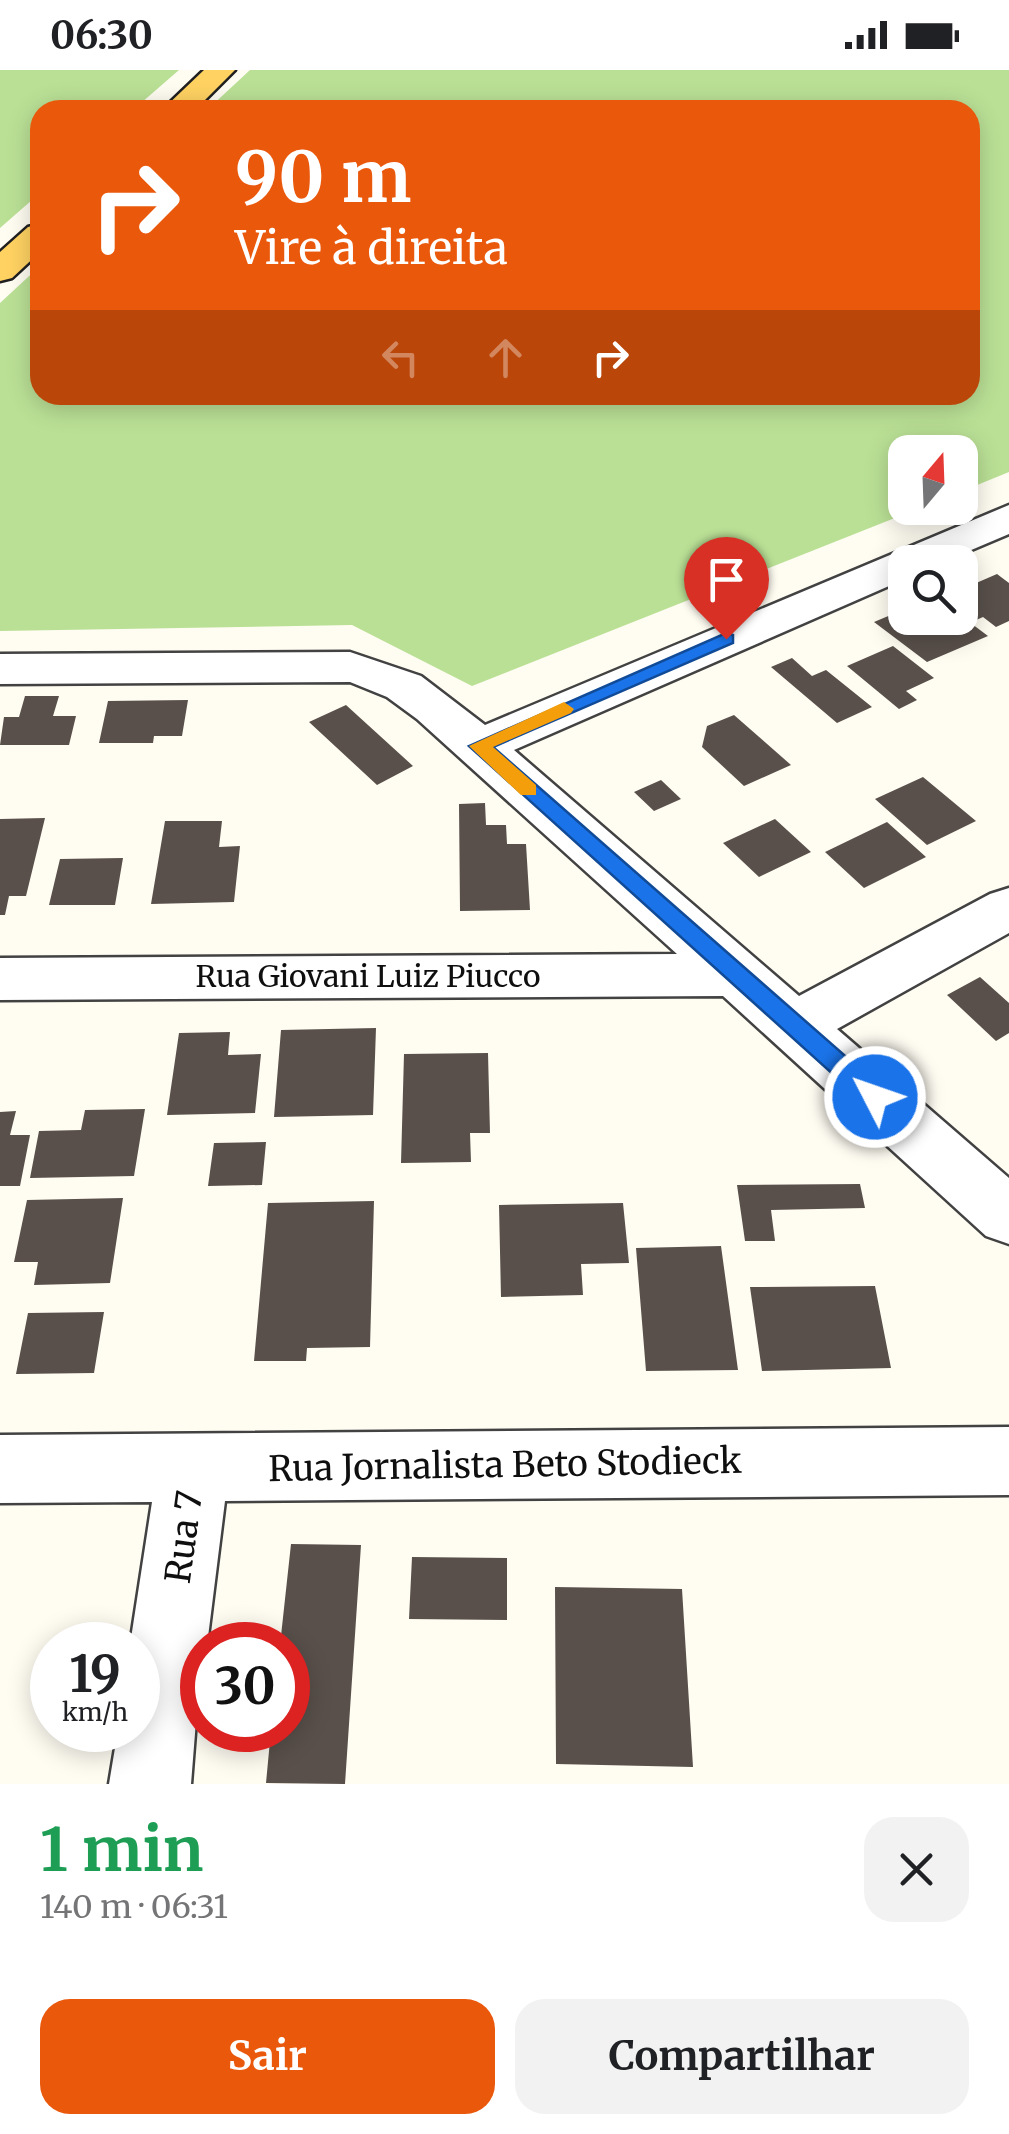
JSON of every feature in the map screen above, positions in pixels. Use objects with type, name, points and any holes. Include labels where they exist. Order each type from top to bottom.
[{"type":"main road","points":[[188,100],[221,70]]},
{"type":"main road","points":[[0,271],[30,243]]},
{"type":"street","points":[[479,746],[1009,518]]},
{"type":"street","points":[[0,669],[323,666],[377,672],[419,694],[1009,1217]]},
{"type":"street","points":[[794,1026],[1009,908]]},
{"type":"street","name":"Rua Giovani Luiz Piucco","points":[[0,979],[737,975]]},
{"type":"street","name":"Rua Jornalista Beto Stodieck","points":[[0,1469],[1009,1460]]},
{"type":"street","name":"Rua 7","points":[[150,1784],[193,1468]]},
{"type":"green space","points":[[0,70],[179,70],[144,100],[30,100],[30,202],[0,228]]},
{"type":"green space","points":[[250,70],[1009,70],[1009,472],[978,485],[978,435],[888,435],[888,521],[472,686],[352,625],[0,631],[0,303],[30,275],[30,405],[980,405],[980,100],[218,100]]},
{"type":"building","points":[[997,574],[1009,583],[1009,621],[996,627],[983,617],[978,619],[978,582]]},
{"type":"building","points":[[888,616],[888,633],[874,622]]},
{"type":"building","points":[[978,628],[988,636],[927,662],[891,635],[978,635]]},
{"type":"building","points":[[893,646],[934,678],[906,691],[917,700],[899,709],[847,666]]},
{"type":"building","points":[[792,658],[812,676],[826,670],[872,707],[837,723],[771,667]]},
{"type":"building","points":[[25,696],[59,696],[53,716],[76,716],[69,745],[0,745],[4,717],[19,717]]},
{"type":"building","points":[[188,700],[182,736],[154,736],[153,743],[99,743],[108,701]]},
{"type":"building","points":[[346,705],[413,766],[377,785],[309,722]]},
{"type":"building","points":[[734,715],[791,765],[744,786],[702,747],[707,726]]},
{"type":"building","points":[[923,777],[976,821],[927,845],[875,799]]},
{"type":"building","points":[[661,780],[681,799],[654,811],[634,792]]},
{"type":"building","points":[[485,803],[486,825],[506,825],[507,844],[526,844],[530,910],[460,911],[459,804]]},
{"type":"building","points":[[45,818],[26,896],[9,896],[5,915],[0,915],[0,819]]},
{"type":"building","points":[[775,819],[811,852],[759,877],[723,843]]},
{"type":"building","points":[[165,821],[222,821],[219,847],[240,846],[234,902],[151,904]]},
{"type":"building","points":[[887,822],[926,857],[864,888],[825,852]]},
{"type":"building","points":[[123,858],[115,905],[49,905],[60,859]]},
{"type":"building","points":[[980,977],[1009,1003],[1009,1033],[996,1041],[947,995]]},
{"type":"building","points":[[376,1028],[373,1115],[274,1117],[281,1030]]},
{"type":"building","points":[[230,1032],[228,1055],[261,1054],[255,1113],[167,1115],[179,1033]]},
{"type":"building","points":[[488,1053],[490,1133],[470,1133],[471,1162],[401,1163],[404,1054]]},
{"type":"building","points":[[145,1109],[134,1176],[30,1178],[39,1131],[81,1130],[85,1110]]},
{"type":"building","points":[[16,1111],[10,1135],[30,1135],[20,1186],[0,1186],[0,1112]]},
{"type":"building","points":[[266,1142],[262,1185],[208,1186],[214,1143]]},
{"type":"building","points":[[860,1184],[865,1208],[771,1210],[775,1241],[745,1241],[737,1185]]},
{"type":"building","points":[[123,1198],[110,1283],[34,1285],[38,1262],[14,1262],[27,1200]]},
{"type":"building","points":[[374,1201],[370,1347],[307,1348],[306,1361],[254,1361],[268,1203]]},
{"type":"building","points":[[623,1203],[629,1263],[581,1264],[583,1295],[501,1297],[499,1205]]},
{"type":"building","points":[[721,1246],[738,1370],[646,1371],[636,1248]]},
{"type":"building","points":[[875,1286],[891,1368],[762,1371],[750,1287]]},
{"type":"building","points":[[104,1312],[94,1373],[16,1374],[28,1313]]},
{"type":"building","points":[[291,1544],[361,1545],[345,1784],[266,1783],[269,1752],[310,1752],[310,1622],[283,1622]]},
{"type":"building","points":[[412,1557],[507,1558],[507,1620],[409,1619]]},
{"type":"building","points":[[555,1587],[682,1589],[693,1767],[556,1764]]},
{"type":"slow traffic","points":[[529,790],[479,746],[564,709]]},
{"type":"route","points":[[726,639],[479,746],[875,1097]]}]
